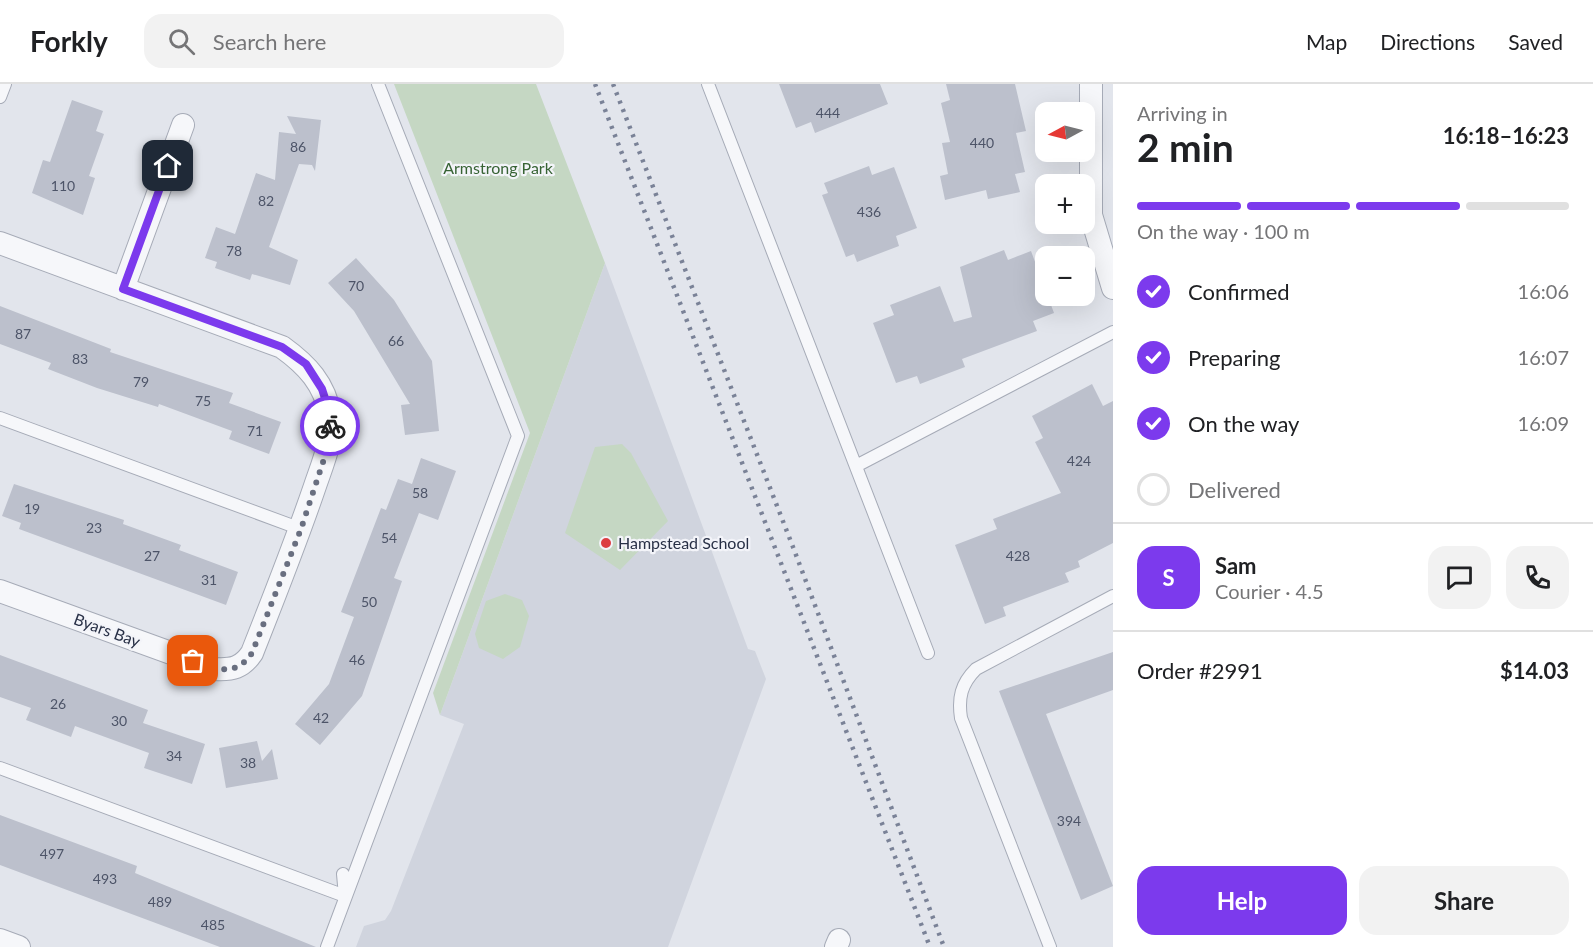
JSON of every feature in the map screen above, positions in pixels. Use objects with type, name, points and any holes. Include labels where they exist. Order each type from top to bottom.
[{"type":"street","points":[[1091,84],[1091,215],[1113,288]]},
{"type":"street","points":[[123,289],[183,124]]},
{"type":"street","name":"Byars Bay","points":[[0,243],[282,347],[306,364],[322,389],[331,417],[328,447],[301,529],[252,653],[245,664],[230,670],[215,669],[0,591]]},
{"type":"street","points":[[0,940],[19,947]]},
{"type":"lane","points":[[0,97],[5,84]]},
{"type":"lane","points":[[327,947],[518,436],[378,84]]},
{"type":"lane","points":[[708,84],[927,652]]},
{"type":"lane","points":[[856,466],[1113,332]]},
{"type":"lane","points":[[0,418],[301,529]]},
{"type":"lane","points":[[1050,947],[961,718],[959,700],[965,682],[984,664],[1113,596]]},
{"type":"lane","points":[[0,768],[345,896]]},
{"type":"lane","points":[[343,874],[345,896]]},
{"type":"shaded area","name":"Hampstead School","points":[[605,263],[748,649],[755,651],[766,679],[668,947],[356,947],[364,926],[385,920],[391,911],[464,724],[440,715]]},
{"type":"green space","name":"Armstrong Park","points":[[394,84],[536,84],[605,263],[440,715],[433,693],[530,433]]},
{"type":"green space","points":[[622,444],[631,453],[668,521],[620,570],[565,533],[595,447]]},
{"type":"green space","points":[[505,594],[522,600],[529,616],[520,647],[503,659],[479,648],[475,634],[486,601]]},
{"type":"building","points":[[779,84],[880,84],[888,104],[815,133],[811,122],[796,128]]},
{"type":"building","points":[[946,84],[1015,84],[1026,131],[1016,133],[1025,172],[1015,174],[1020,192],[988,199],[986,190],[945,200],[940,176],[948,174],[942,143],[950,142],[941,103],[950,100]]},
{"type":"building","points":[[72,100],[103,111],[96,131],[104,134],[89,176],[95,178],[83,215],[32,193],[43,160],[50,162]]},
{"type":"building","points":[[287,116],[321,120],[315,171],[312,165],[299,164],[269,247],[298,260],[290,285],[252,274],[250,280],[215,268],[217,262],[205,258],[216,227],[235,234],[256,173],[275,180],[279,132],[296,134]]},
{"type":"building","points":[[869,166],[872,175],[894,167],[917,228],[896,236],[899,246],[857,262],[854,254],[846,257],[822,195],[828,193],[824,183]]},
{"type":"building","points":[[1004,250],[1008,260],[1031,251],[1035,262],[1035,306],[1051,306],[1054,313],[1033,321],[1037,331],[962,359],[965,367],[920,384],[917,376],[896,383],[873,323],[894,315],[890,305],[940,286],[954,322],[972,317],[960,267]]},
{"type":"building","points":[[356,258],[394,300],[432,361],[439,431],[405,435],[401,405],[410,404],[354,311],[328,283]]},
{"type":"building","points":[[0,306],[111,349],[110,352],[233,393],[229,403],[281,422],[269,454],[229,439],[232,431],[159,404],[158,407],[97,388],[48,369],[51,363],[0,344]]},
{"type":"building","points":[[1092,384],[1103,406],[1113,401],[1113,543],[1078,561],[1080,567],[1065,573],[1069,582],[1003,607],[1006,616],[985,624],[955,545],[997,529],[993,519],[1061,493],[1035,442],[1043,438],[1032,416]]},
{"type":"building","points":[[421,458],[456,471],[438,520],[419,513],[394,578],[402,581],[362,696],[320,745],[295,724],[329,684],[354,617],[341,612],[381,508],[386,510],[398,479],[412,484]]},
{"type":"building","points":[[14,484],[124,520],[123,524],[181,545],[179,550],[238,572],[226,605],[19,529],[21,523],[2,516]]},
{"type":"building","points":[[1113,652],[1113,690],[1046,714],[1113,886],[1081,900],[999,691]]},
{"type":"building","points":[[0,655],[148,710],[143,723],[205,744],[192,784],[144,768],[149,753],[75,726],[71,737],[26,720],[31,708],[0,697]]},
{"type":"building","points":[[257,741],[262,761],[272,749],[278,779],[226,788],[219,748]]},
{"type":"building","points":[[0,815],[137,866],[135,873],[316,947],[220,947],[0,865]]},
{"type":"railway","points":[[595,84],[930,947]]},
{"type":"railway","points":[[613,84],[793,547],[944,947]]},
{"type":"way so far","points":[[193,661],[215,669],[230,670],[245,664],[252,653],[301,529],[328,447],[330,426]]},
{"type":"place","name":"Hampstead School","points":[[606,543]]},
{"type":"route","points":[[168,166],[123,289],[282,347],[306,364],[322,389],[331,417],[330,426]]}]
